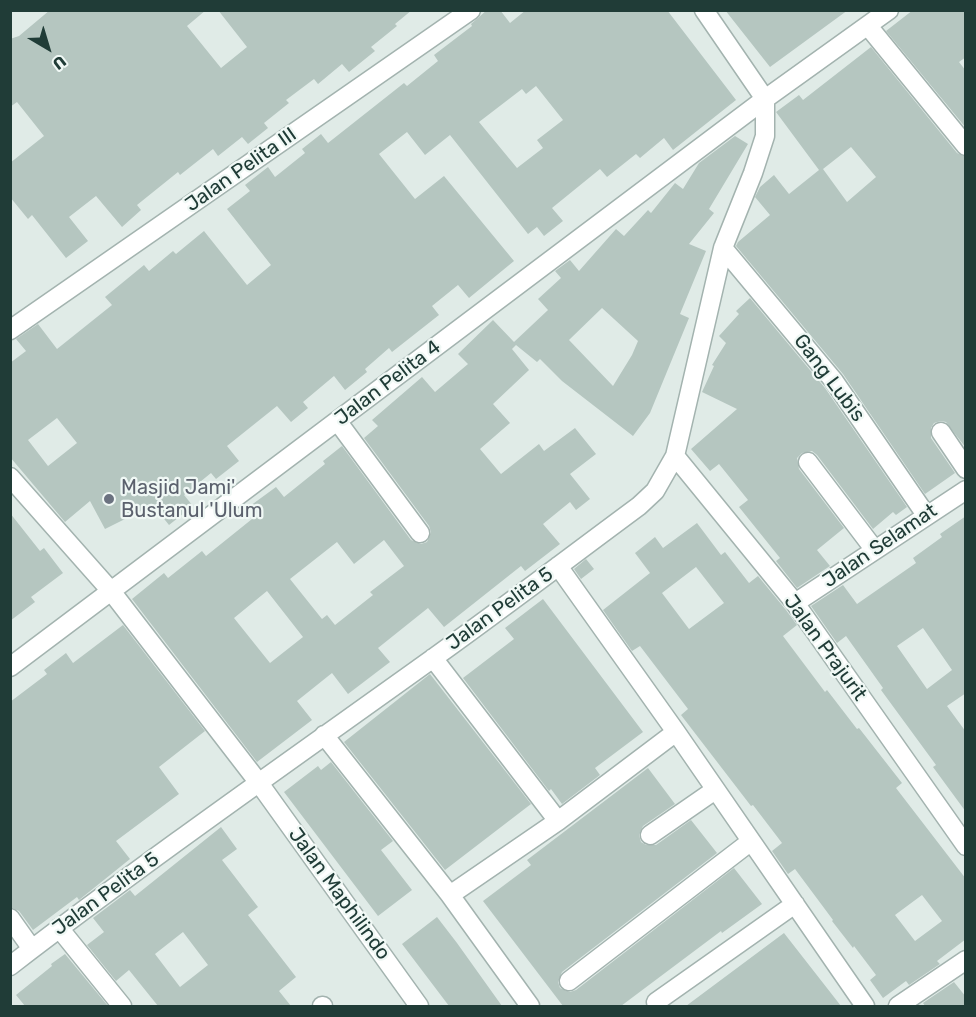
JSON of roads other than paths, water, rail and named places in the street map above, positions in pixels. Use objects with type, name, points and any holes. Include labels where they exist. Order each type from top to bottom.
[{"type":"street","name":"Jalan Pelita III","points":[[10,330],[471,10]]},
{"type":"street","points":[[704,10],[765,99]]},
{"type":"street","name":"Jalan Pelita 4","points":[[10,667],[765,99],[889,10]]},
{"type":"street","points":[[868,26],[966,146]]},
{"type":"street","name":"Jalan Pelita 5","points":[[10,966],[324,735],[433,658],[649,497],[675,456],[723,248],[765,136],[765,99]]},
{"type":"street","name":"Gang Lubis","points":[[723,248],[834,381],[926,515]]},
{"type":"street","points":[[338,422],[420,533]]},
{"type":"street","points":[[941,432],[966,469]]},
{"type":"street","name":"Jalan Prajurit","points":[[675,456],[795,603],[966,846]]},
{"type":"street","points":[[808,462],[874,549]]},
{"type":"street","name":"Jalan Maphilindo","points":[[10,477],[111,591],[259,783],[419,1006]]},
{"type":"street","name":"Jalan Selamat","points":[[795,603],[966,490]]},
{"type":"street","points":[[558,566],[865,1006]]},
{"type":"street","points":[[433,658],[558,821]]},
{"type":"street","points":[[450,895],[558,821],[676,732]]},
{"type":"street","points":[[324,735],[450,895],[530,1006]]},
{"type":"street","points":[[650,835],[715,790]]},
{"type":"street","points":[[569,981],[750,842]]},
{"type":"street","points":[[656,1002],[795,904]]},
{"type":"street","points":[[10,918],[32,949]]},
{"type":"street","points":[[59,928],[122,1006]]},
{"type":"street","points":[[898,1006],[966,960]]},
{"type":"place","name":"Masjid Jami' Bustanul 'Ulum","points":[[109,499]]}]
